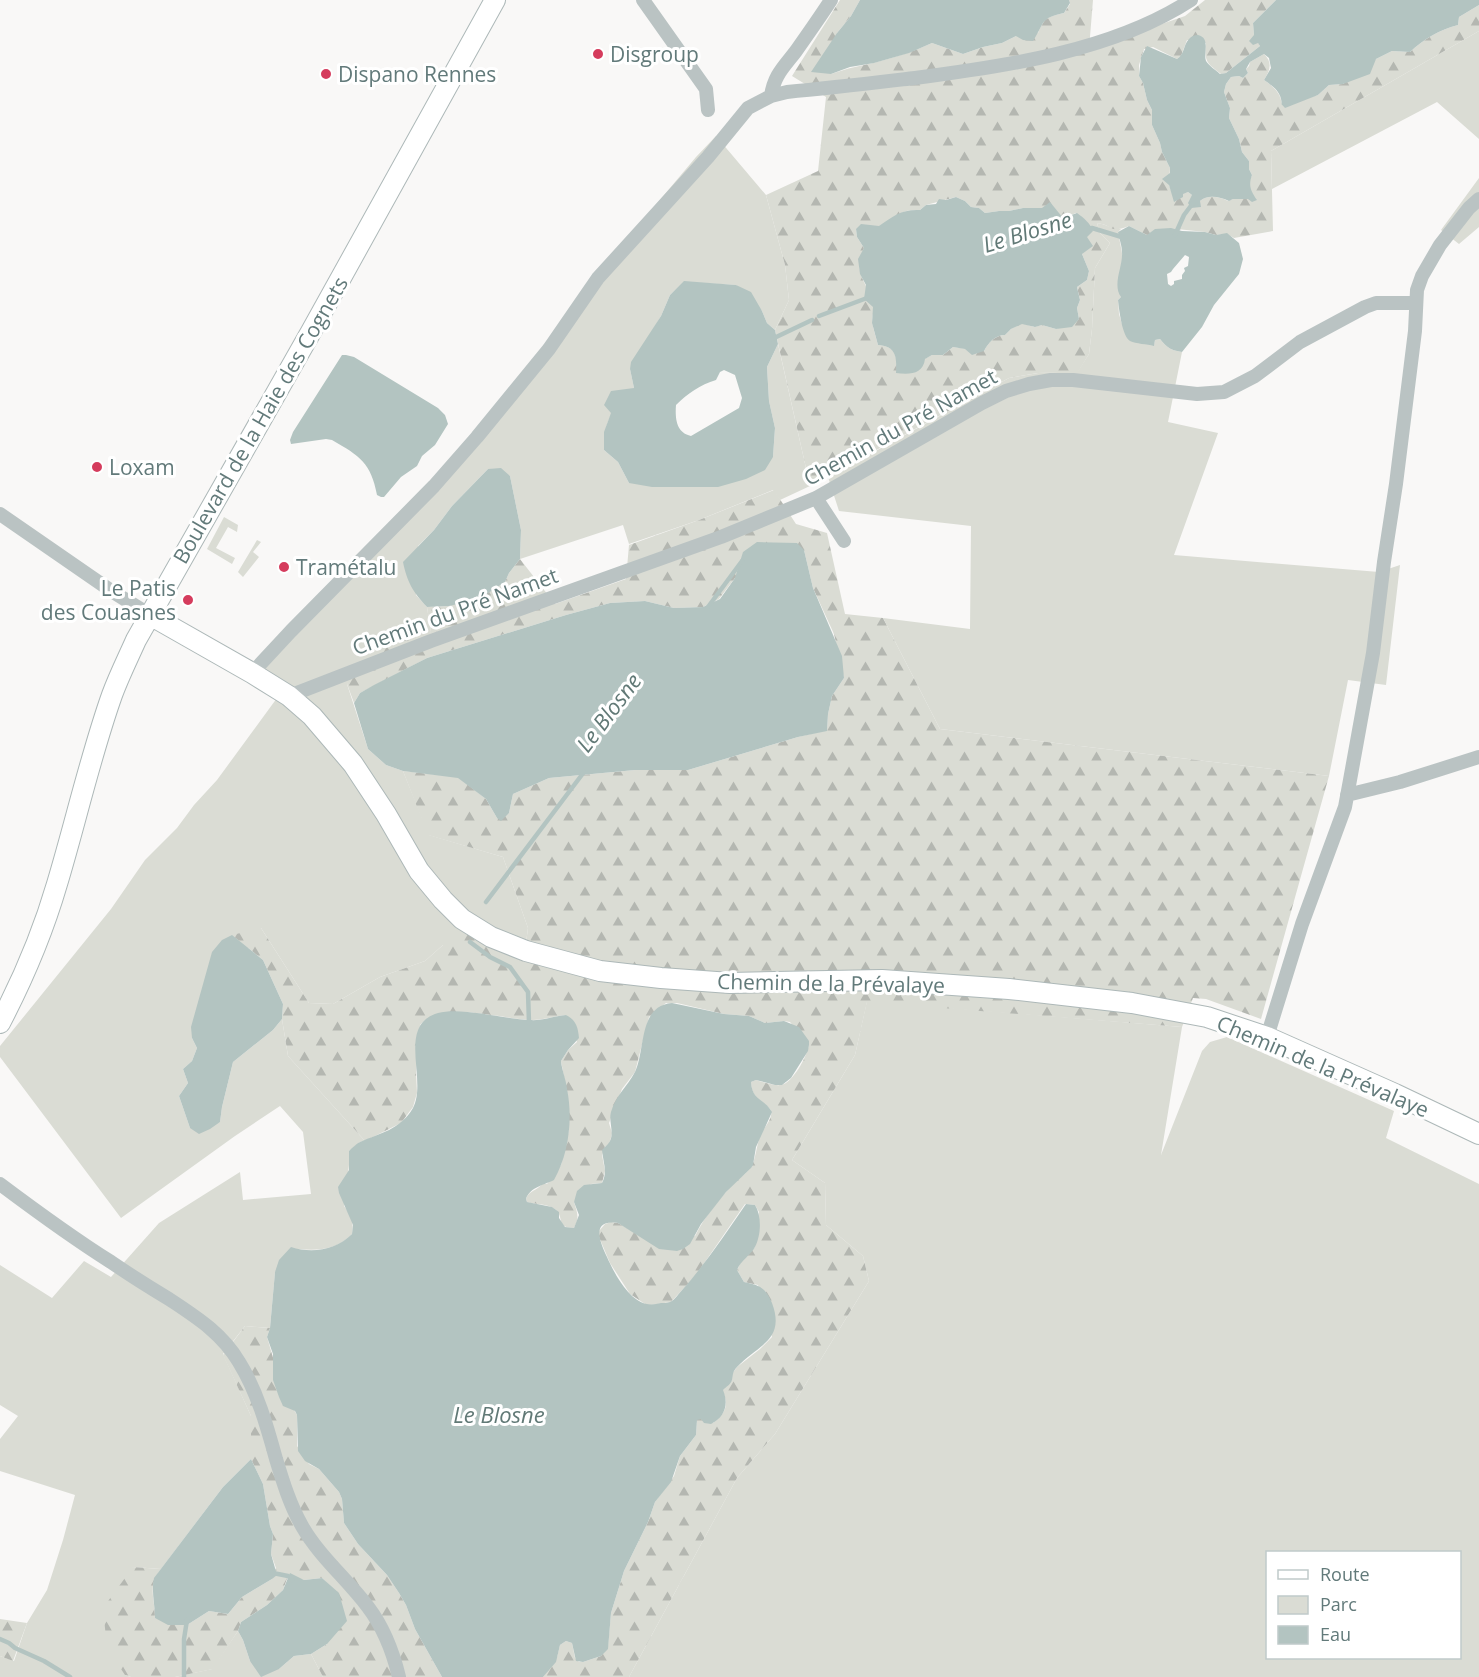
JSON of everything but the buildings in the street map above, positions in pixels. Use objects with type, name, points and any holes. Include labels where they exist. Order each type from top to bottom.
[{"type":"street","name":"Boulevard de la Haie des Cognets","points":[[0,1023],[28,965],[48,913],[94,751],[113,693],[136,640],[312,330],[495,0]]},
{"type":"street","points":[[644,0],[706,89],[708,110]]},
{"type":"street","points":[[771,96],[773,83],[780,71],[831,0]]},
{"type":"street","points":[[252,673],[434,486],[549,349],[598,278],[708,157],[748,108],[771,96],[787,92],[950,73],[1030,61],[1059,54],[1126,33],[1171,13],[1191,0]]},
{"type":"street","points":[[1267,1037],[1302,924],[1345,807],[1373,653],[1415,331],[1417,290],[1440,244],[1479,199]]},
{"type":"street","name":"Chemin du Pré Namet","points":[[290,696],[420,645],[711,541],[816,498],[982,403],[1006,392],[1029,384],[1051,380],[1072,380],[1197,394],[1224,392],[1255,376],[1300,342],[1365,307],[1376,303],[1416,303]]},
{"type":"street","points":[[816,498],[843,541]]},
{"type":"street","points":[[0,514],[150,615]]},
{"type":"street","name":"Chemin de la Prévalaye","points":[[150,615],[290,696],[353,764],[386,814],[419,871],[443,900],[462,919],[491,937],[526,951],[600,971],[661,978],[730,982],[882,980],[1009,989],[1110,1001],[1207,1017],[1267,1037],[1479,1134]]},
{"type":"street","points":[[1347,795],[1400,782],[1479,757]]},
{"type":"street","points":[[0,1184],[106,1259],[193,1314],[220,1336],[231,1349],[255,1397],[297,1518],[317,1548],[362,1599],[381,1626],[399,1677]]},
{"type":"green space","points":[[840,0],[860,0],[837,33],[831,74],[891,58],[932,43],[963,54],[1002,43],[1016,36],[1038,33],[1047,18],[1064,13],[1070,4],[1069,0],[1093,0],[1089,49],[1185,16],[1205,0],[1276,0],[1253,23],[1254,35],[1260,46],[1226,73],[1221,74],[1208,62],[1206,43],[1187,40],[1181,56],[1177,59],[1153,47],[1144,49],[1139,65],[1139,76],[1152,110],[1152,125],[1170,168],[1169,185],[1173,195],[1188,192],[1200,201],[1210,197],[1228,201],[1249,199],[1249,182],[1252,175],[1249,161],[1242,152],[1239,139],[1229,118],[1230,108],[1224,92],[1231,77],[1243,78],[1248,73],[1246,69],[1250,62],[1264,54],[1269,60],[1270,67],[1264,80],[1276,90],[1282,104],[1318,95],[1329,85],[1343,84],[1376,59],[1392,51],[1410,52],[1432,36],[1458,25],[1459,17],[1479,5],[1479,31],[1271,151],[1273,231],[1234,238],[1227,234],[1216,235],[1177,229],[1147,235],[1129,226],[1114,229],[1097,223],[1100,233],[1110,243],[1095,268],[1089,354],[1078,372],[1038,373],[1009,378],[810,486],[775,330],[789,300],[785,265],[766,195],[818,171],[826,97],[792,76]],"holes":[[[956,197],[971,207],[979,208],[985,213],[1023,208],[1042,209],[1063,218],[1076,213],[1087,237],[1082,254],[1089,271],[1087,280],[1077,287],[1080,300],[1077,308],[1079,319],[1056,329],[1042,325],[1034,327],[1022,323],[1005,335],[995,338],[984,351],[953,347],[943,355],[932,355],[897,373],[897,362],[892,350],[889,347],[878,345],[872,321],[871,298],[860,272],[864,248],[857,237],[856,229],[880,226],[907,211],[920,210],[926,205]]]},
{"type":"green space","points":[[1479,31],[1479,139],[1437,102],[1272,189],[1271,151]]},
{"type":"green space","points":[[716,136],[766,195],[785,265],[789,300],[775,330],[767,323],[762,311],[736,285],[684,282],[670,295],[661,316],[630,369],[634,388],[611,415],[604,439],[604,450],[618,462],[629,483],[773,457],[775,428],[769,401],[767,367],[778,344],[810,486],[780,500],[773,490],[699,520],[629,544],[623,525],[520,559],[521,530],[510,476],[488,469],[418,546],[416,595],[427,607],[431,632],[347,684],[368,749],[386,765],[403,771],[429,835],[503,857],[528,928],[526,943],[443,945],[425,961],[380,977],[333,1004],[309,1003],[261,928],[192,1038],[197,1048],[192,1061],[183,1069],[188,1083],[179,1096],[190,1128],[220,1122],[233,1062],[273,1030],[282,1019],[288,1056],[365,1141],[360,1142],[349,1151],[344,1206],[353,1226],[352,1234],[340,1243],[327,1248],[297,1249],[275,1272],[270,1328],[245,1326],[223,1354],[251,1416],[251,1459],[223,1487],[161,1569],[133,1567],[125,1675],[131,1677],[0,1677],[0,1656],[14,1661],[27,1623],[47,1590],[75,1495],[0,1471],[0,1439],[18,1416],[0,1405],[0,1265],[52,1298],[84,1261],[111,1277],[159,1223],[240,1172],[243,1200],[311,1194],[303,1132],[280,1106],[121,1218],[0,1057],[0,1046],[111,909],[145,860],[177,828],[217,780],[277,698],[258,669],[440,475],[546,349],[591,282]]},
{"type":"green space","points":[[1479,178],[1479,227],[1459,244],[1441,230]]},
{"type":"green space","points":[[1097,223],[1121,229],[1118,232],[1122,264],[1118,283],[1121,297],[1118,300],[1122,324],[1154,345],[1155,340],[1160,339],[1170,348],[1182,352],[1168,422],[1218,433],[1174,555],[1379,572],[1400,565],[1386,685],[1348,680],[1329,776],[940,729],[883,618],[970,629],[971,526],[839,511],[828,477],[1009,378],[1038,373],[1078,371],[1089,354],[1095,268],[1110,243],[1100,233]]},
{"type":"green space","points":[[774,490],[796,524],[827,533],[845,614],[883,618],[940,729],[1329,776],[1261,1019],[1206,999],[1193,998],[1182,1027],[867,1002],[855,1055],[792,1160],[825,1183],[826,1225],[863,1256],[869,1281],[775,1434],[737,1478],[629,1677],[543,1677],[557,1657],[560,1645],[566,1641],[572,1643],[575,1658],[579,1662],[601,1656],[608,1646],[611,1613],[624,1571],[648,1522],[655,1502],[674,1476],[680,1456],[696,1435],[697,1419],[713,1423],[721,1416],[726,1405],[722,1390],[732,1380],[732,1374],[772,1337],[758,1285],[744,1282],[737,1270],[755,1247],[759,1212],[755,1205],[745,1204],[696,1275],[671,1302],[645,1304],[630,1294],[610,1263],[599,1237],[599,1231],[605,1224],[611,1222],[618,1223],[632,1231],[695,1236],[718,1202],[751,1167],[760,1136],[770,1118],[771,1111],[755,1095],[751,1082],[756,1080],[778,1085],[786,1083],[799,1068],[809,1045],[790,1022],[765,1023],[749,1016],[724,1014],[677,1003],[666,1003],[649,1017],[635,1072],[622,1089],[609,1123],[612,1133],[609,1144],[602,1155],[605,1171],[602,1183],[591,1184],[574,1202],[577,1221],[574,1228],[568,1228],[563,1224],[556,1210],[546,1205],[527,1202],[526,1199],[542,1184],[547,1184],[561,1165],[569,1130],[568,1098],[561,1061],[577,1042],[566,1015],[533,1020],[458,1012],[430,1017],[420,1025],[416,1072],[417,1093],[413,1107],[401,1123],[365,1141],[288,1056],[282,1019],[283,1004],[263,960],[232,935],[261,928],[309,1003],[333,1004],[380,977],[425,961],[474,911],[490,926],[526,943],[528,928],[503,857],[428,835],[403,771],[458,777],[486,799],[497,818],[509,813],[513,794],[549,778],[635,770],[688,770],[827,730],[832,696],[844,678],[834,634],[813,588],[804,550],[735,578],[719,599],[703,607],[674,608],[645,601],[610,603],[427,658],[360,693],[354,703],[347,684],[361,653],[431,632],[427,607],[449,606],[493,589],[505,582],[520,559],[555,604],[626,579],[629,545]]},
{"type":"green space","points":[[224,517],[238,525],[237,532],[228,527],[216,548],[235,558],[232,564],[207,549]]},
{"type":"green space","points":[[257,540],[261,542],[253,552],[259,557],[243,577],[238,572]]},
{"type":"green space","points":[[867,1001],[1182,1027],[1161,1155],[1202,1051],[1210,1042],[1227,1037],[1394,1111],[1386,1138],[1479,1184],[1479,1677],[629,1677],[737,1478],[775,1434],[869,1281],[863,1256],[826,1225],[825,1183],[792,1160],[855,1055]]},
{"type":"green space","points":[[245,1326],[270,1328],[267,1337],[274,1361],[273,1374],[297,1415],[297,1446],[309,1464],[319,1469],[339,1492],[342,1499],[344,1523],[358,1544],[387,1575],[399,1593],[415,1629],[442,1677],[323,1677],[311,1654],[327,1644],[328,1584],[322,1578],[304,1580],[288,1576],[283,1590],[267,1605],[241,1622],[238,1631],[213,1669],[175,1677],[131,1677],[125,1675],[107,1648],[103,1608],[133,1567],[161,1569],[153,1587],[155,1618],[187,1625],[209,1611],[228,1614],[242,1597],[272,1579],[276,1568],[271,1554],[273,1534],[263,1484],[251,1459],[251,1416],[223,1355]]},
{"type":"green space","points":[[0,1619],[27,1623],[13,1661],[0,1656]]},
{"type":"green space","points":[[238,1631],[250,1661],[279,1669],[294,1656],[311,1654],[323,1677],[175,1677],[212,1669]]},
{"type":"water","points":[[860,0],[1069,0],[1070,3],[1064,13],[1050,17],[1044,22],[1033,41],[1023,40],[1016,36],[1002,43],[963,54],[932,43],[909,53],[850,67],[831,74],[811,72]]},
{"type":"water","points":[[1276,0],[1479,0],[1479,5],[1459,17],[1458,25],[1432,36],[1410,52],[1392,51],[1376,59],[1370,74],[1343,84],[1329,85],[1318,95],[1285,108],[1277,90],[1264,80],[1271,68],[1269,58],[1264,54],[1250,62],[1246,69],[1248,73],[1243,78],[1231,77],[1224,92],[1230,108],[1229,118],[1239,139],[1242,152],[1249,161],[1252,175],[1251,188],[1257,200],[1252,202],[1248,199],[1233,199],[1229,201],[1210,197],[1200,201],[1201,207],[1191,208],[1188,203],[1192,195],[1188,192],[1174,202],[1169,185],[1162,179],[1170,173],[1170,168],[1152,125],[1152,110],[1139,76],[1141,57],[1147,46],[1177,59],[1189,39],[1198,35],[1205,42],[1207,63],[1220,74],[1226,73],[1260,46],[1258,43],[1253,45],[1249,41],[1254,35],[1253,23]]},
{"type":"water","points":[[956,197],[985,213],[1042,208],[1050,202],[1063,218],[1077,213],[1086,221],[1093,231],[1087,237],[1093,246],[1082,254],[1089,271],[1087,280],[1077,287],[1080,300],[1077,308],[1079,319],[1072,327],[1056,329],[1042,325],[1035,327],[1022,324],[1005,335],[995,338],[984,351],[972,355],[965,349],[953,347],[943,355],[932,355],[925,359],[919,371],[906,374],[896,373],[894,353],[889,348],[878,345],[872,323],[873,307],[864,299],[866,285],[860,274],[858,259],[864,248],[857,237],[856,229],[861,224],[879,226],[903,212],[920,210],[926,205],[936,204],[939,199],[946,200]]},
{"type":"water","points":[[1129,226],[1147,235],[1155,229],[1171,228],[1216,235],[1227,233],[1239,243],[1243,259],[1239,274],[1214,305],[1202,327],[1182,352],[1170,348],[1160,339],[1155,340],[1154,346],[1132,342],[1127,338],[1121,322],[1118,300],[1121,297],[1118,292],[1118,281],[1122,247],[1118,232]],"holes":[[[1185,255],[1189,257],[1182,279],[1174,281],[1171,286],[1168,284],[1167,274]]]},
{"type":"water","points":[[684,281],[736,285],[751,292],[767,323],[775,330],[778,344],[767,367],[769,401],[775,428],[773,457],[765,470],[746,479],[718,487],[652,487],[629,483],[618,462],[604,450],[604,432],[611,413],[604,405],[611,391],[634,388],[631,362],[661,316],[670,295]],"holes":[[[724,370],[735,375],[742,398],[739,408],[691,436],[682,432],[676,420],[676,405],[695,390],[716,380],[720,372]]]},
{"type":"water","points":[[342,355],[354,357],[438,408],[445,415],[448,424],[435,445],[422,456],[417,466],[401,477],[384,497],[377,495],[371,475],[363,462],[332,440],[291,444],[293,432]]},
{"type":"water","points":[[501,468],[510,476],[521,530],[520,559],[505,582],[479,599],[449,606],[427,607],[411,586],[403,562],[488,469]]},
{"type":"water","points":[[757,542],[797,543],[804,550],[813,588],[842,656],[844,678],[832,696],[827,731],[798,737],[688,770],[635,770],[549,778],[513,794],[509,813],[501,821],[486,799],[458,778],[403,771],[386,765],[368,749],[354,703],[360,693],[374,685],[427,658],[610,603],[645,601],[674,608],[703,607],[720,599],[735,578],[743,552]]},
{"type":"water","points":[[232,935],[263,960],[283,1004],[282,1019],[273,1030],[233,1062],[220,1122],[199,1134],[190,1128],[179,1096],[188,1083],[183,1069],[192,1061],[197,1048],[192,1038],[191,1027],[212,952],[222,940]]},
{"type":"water","name":"Le Blosne","points":[[672,1003],[724,1014],[749,1016],[765,1023],[784,1021],[799,1027],[809,1041],[808,1051],[791,1078],[782,1085],[756,1080],[751,1082],[756,1096],[772,1112],[756,1147],[753,1165],[726,1192],[701,1224],[690,1244],[677,1251],[659,1249],[618,1223],[603,1225],[600,1228],[600,1239],[618,1278],[634,1298],[649,1304],[669,1302],[700,1269],[746,1204],[755,1205],[760,1220],[759,1237],[753,1250],[737,1270],[744,1282],[758,1286],[767,1293],[772,1303],[775,1326],[767,1341],[745,1359],[733,1373],[730,1384],[723,1390],[726,1405],[720,1418],[711,1424],[704,1423],[701,1419],[697,1420],[696,1435],[680,1456],[671,1482],[655,1502],[648,1522],[624,1571],[611,1613],[608,1649],[601,1656],[583,1662],[576,1661],[572,1643],[566,1641],[560,1645],[556,1662],[543,1677],[442,1677],[415,1629],[399,1593],[387,1575],[358,1544],[344,1523],[342,1499],[339,1492],[319,1469],[305,1461],[298,1451],[297,1415],[295,1411],[283,1406],[279,1397],[273,1380],[273,1354],[267,1337],[270,1328],[275,1272],[279,1260],[291,1247],[307,1250],[323,1249],[339,1244],[352,1234],[353,1225],[338,1187],[349,1170],[349,1151],[360,1142],[396,1126],[413,1108],[417,1096],[415,1054],[418,1029],[425,1019],[438,1013],[459,1011],[530,1020],[566,1015],[576,1024],[579,1038],[561,1061],[570,1112],[563,1159],[554,1180],[534,1189],[526,1199],[527,1202],[552,1207],[559,1212],[559,1218],[565,1227],[574,1228],[579,1215],[574,1202],[577,1191],[584,1185],[602,1183],[604,1179],[602,1150],[608,1144],[612,1133],[611,1112],[635,1072],[648,1020],[661,1006]]},
{"type":"water","points":[[251,1459],[263,1484],[273,1534],[271,1554],[277,1575],[242,1597],[228,1614],[209,1611],[187,1625],[168,1625],[155,1618],[154,1578],[223,1487]]},
{"type":"water","points":[[290,1573],[304,1580],[322,1578],[339,1593],[347,1621],[327,1644],[311,1654],[294,1656],[279,1669],[261,1677],[250,1661],[238,1631],[241,1622],[267,1605],[283,1590]]},
{"type":"waterway","name":"Le Blosne","points":[[1175,235],[1184,215],[1193,203]]},
{"type":"waterway","name":"Le Blosne","points":[[1087,229],[1092,228],[1125,238]]},
{"type":"waterway","name":"Le Blosne","points":[[819,316],[867,298]]},
{"type":"waterway","name":"Le Blosne","points":[[772,339],[812,320]]},
{"type":"waterway","name":"Le Blosne","points":[[708,607],[742,561]]},
{"type":"waterway","name":"Le Blosne","points":[[486,902],[584,772]]},
{"type":"waterway","name":"Le Blosne","points":[[470,942],[490,957],[510,967],[528,992],[529,1023]]},
{"type":"waterway","name":"Le Blosne","points":[[273,1573],[288,1576],[292,1580]]},
{"type":"waterway","name":"Le Blosne","points":[[184,1677],[184,1639],[187,1620]]},
{"type":"waterway","name":"Le Blosne","points":[[0,1639],[70,1677]]},
{"type":"place","name":"Disgroup","points":[[598,54]]},
{"type":"place","name":"Dispano Rennes","points":[[326,74]]},
{"type":"place","name":"Loxam","points":[[97,467]]},
{"type":"place","name":"Tramétalu","points":[[284,567]]},
{"type":"place","name":"Le Patis des Couasnes","points":[[188,600]]}]
